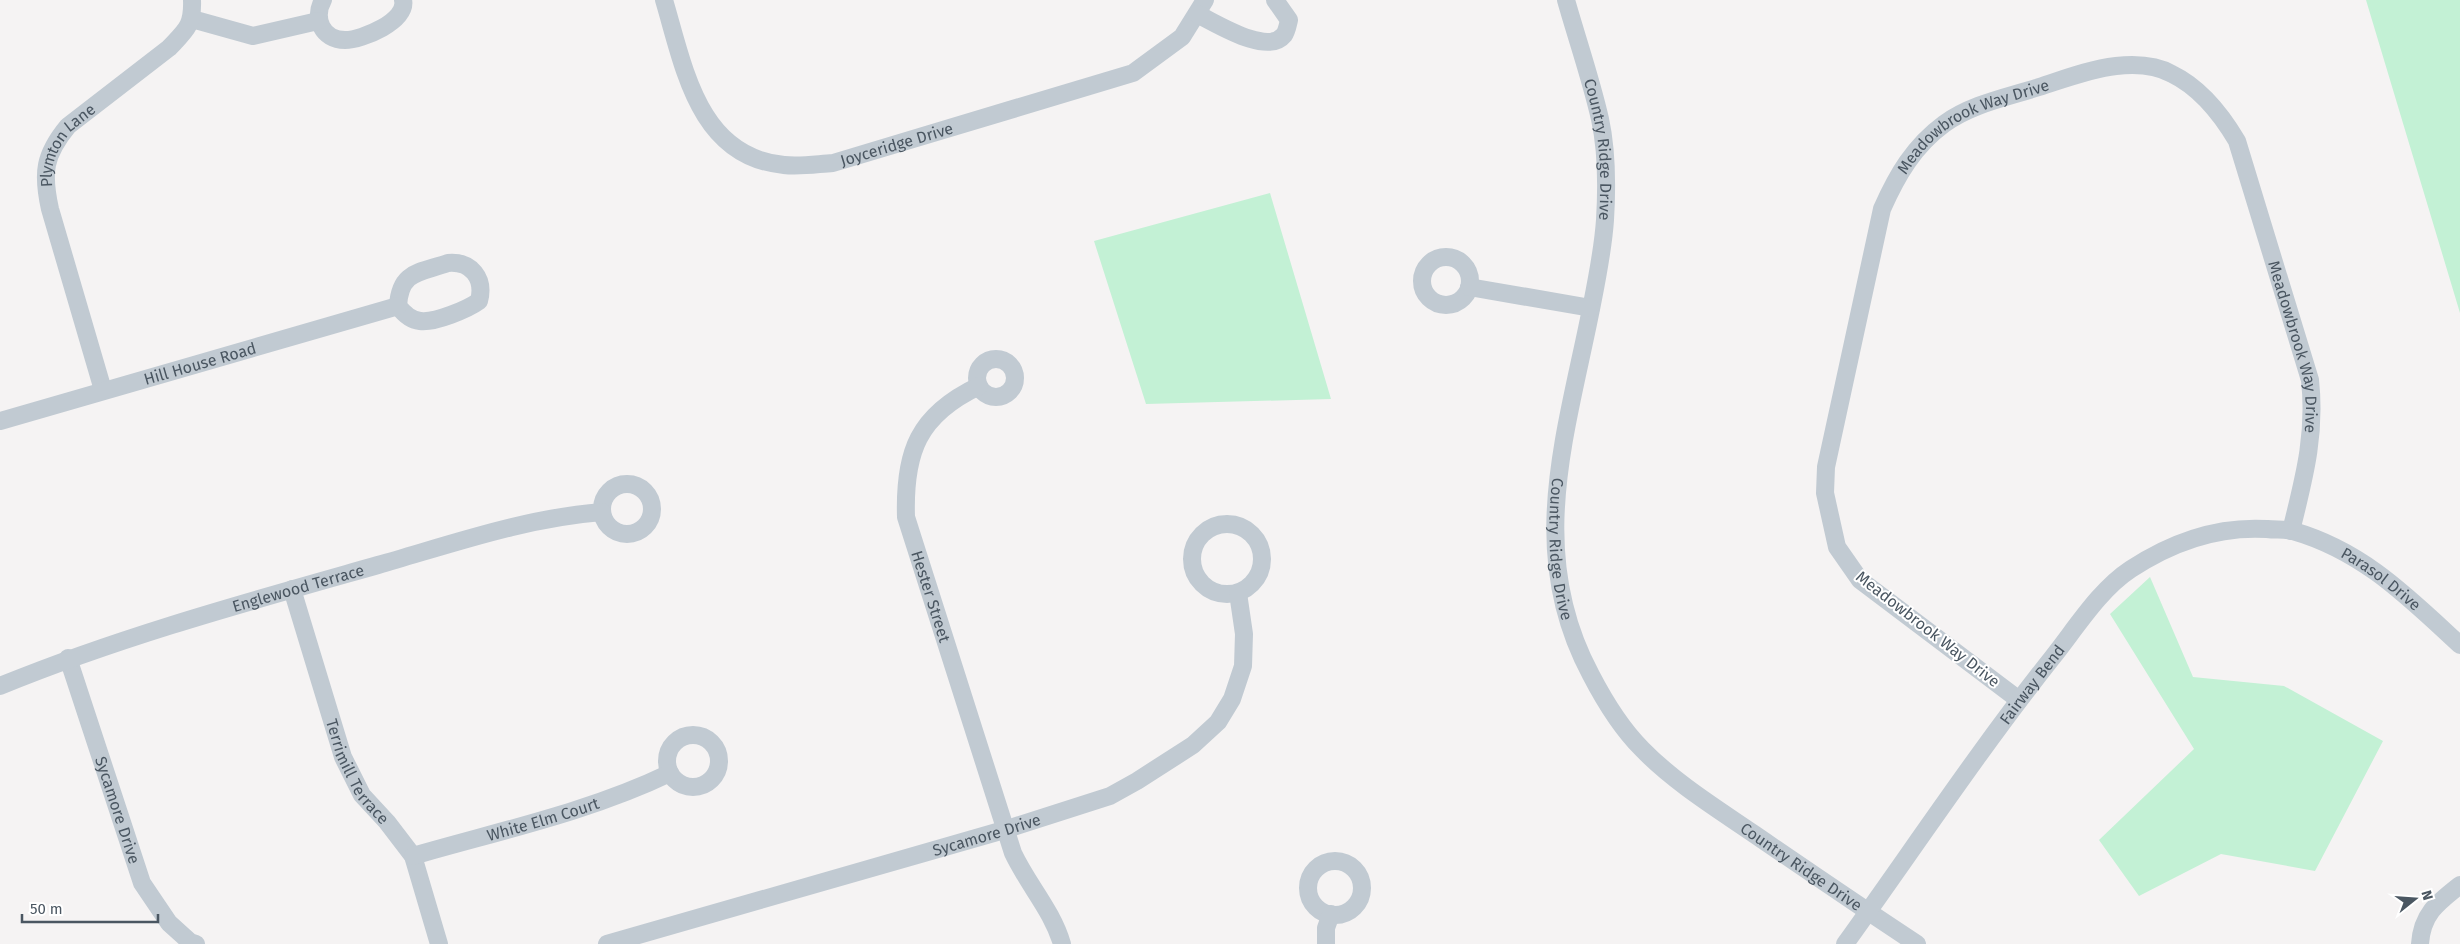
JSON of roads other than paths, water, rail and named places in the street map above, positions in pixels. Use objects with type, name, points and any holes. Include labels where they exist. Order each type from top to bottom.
[{"type":"street","points":[[192,0],[192,19],[253,36],[318,22]]},
{"type":"street","points":[[324,0],[319,7],[318,22],[330,36],[337,40],[348,40],[390,25],[398,17],[404,5],[403,0]]},
{"type":"street","name":"Joyceridge Drive","points":[[664,0],[692,92],[710,125],[731,146],[757,158],[783,166],[834,163],[1133,74],[1182,37],[1201,7],[1257,42],[1274,42],[1284,34],[1289,20],[1275,0]]},
{"type":"street","name":"Country Ridge Drive","points":[[1566,0],[1600,120],[1604,153],[1605,220],[1602,256],[1562,458],[1554,509],[1556,571],[1562,603],[1583,661],[1619,723],[1642,750],[1669,773],[1734,820],[1916,944]]},
{"type":"street","name":"Plymton Lane","points":[[102,390],[50,210],[45,188],[48,154],[68,126],[169,48],[192,19]]},
{"type":"street","name":"Meadowbrook Way Drive","points":[[2019,700],[1860,580],[1837,547],[1826,493],[1826,467],[1882,209],[1896,176],[1912,153],[1945,123],[1970,109],[2096,70],[2136,65],[2172,73],[2194,88],[2224,118],[2237,141],[2310,380],[2313,409],[2310,456],[2291,531]]},
{"type":"street","points":[[448,263],[464,264],[478,275],[481,282],[479,300],[473,305],[428,322],[411,319],[398,306],[400,288],[410,275],[448,263]]},
{"type":"street","points":[[1469,287],[1591,308]]},
{"type":"street","name":"Hill House Road","points":[[0,421],[398,306]]},
{"type":"street","name":"Hester Street","points":[[979,386],[955,398],[938,412],[923,430],[915,447],[906,477],[906,517],[1004,830],[1022,871],[1058,928],[1062,944]]},
{"type":"street","name":"Englewood Terrace","points":[[0,686],[68,658],[292,589],[467,538],[563,515],[602,512]]},
{"type":"street","points":[[1231,523],[1249,530],[1259,543],[1263,555],[1260,574],[1253,584],[1238,593],[1219,594],[1208,589],[1194,572],[1191,560],[1193,548],[1199,537],[1208,528],[1219,524],[1231,523]]},
{"type":"street","name":"Fairway Bend","points":[[1845,944],[2019,700],[2102,595],[2130,570],[2173,545],[2196,537],[2217,532],[2257,529],[2291,531]]},
{"type":"street","name":"Parasol Drive","points":[[2291,531],[2334,546],[2363,561],[2391,582],[2460,645]]},
{"type":"street","name":"Terrimill Terrace","points":[[292,589],[343,756],[362,796],[387,822],[414,856],[438,944]]},
{"type":"street","name":"Sycamore Drive","points":[[606,944],[1004,830],[1110,796],[1193,745],[1218,722],[1232,699],[1243,666],[1244,634],[1238,593]]},
{"type":"street","name":"Sycamore Drive","points":[[68,658],[142,884],[169,923],[190,942],[196,944]]},
{"type":"street","name":"White Elm Court","points":[[414,856],[592,804],[647,784],[670,773]]},
{"type":"street","points":[[2420,944],[2421,928],[2431,910],[2460,885]]},
{"type":"street","points":[[1326,944],[1326,928],[1331,914]]}]
